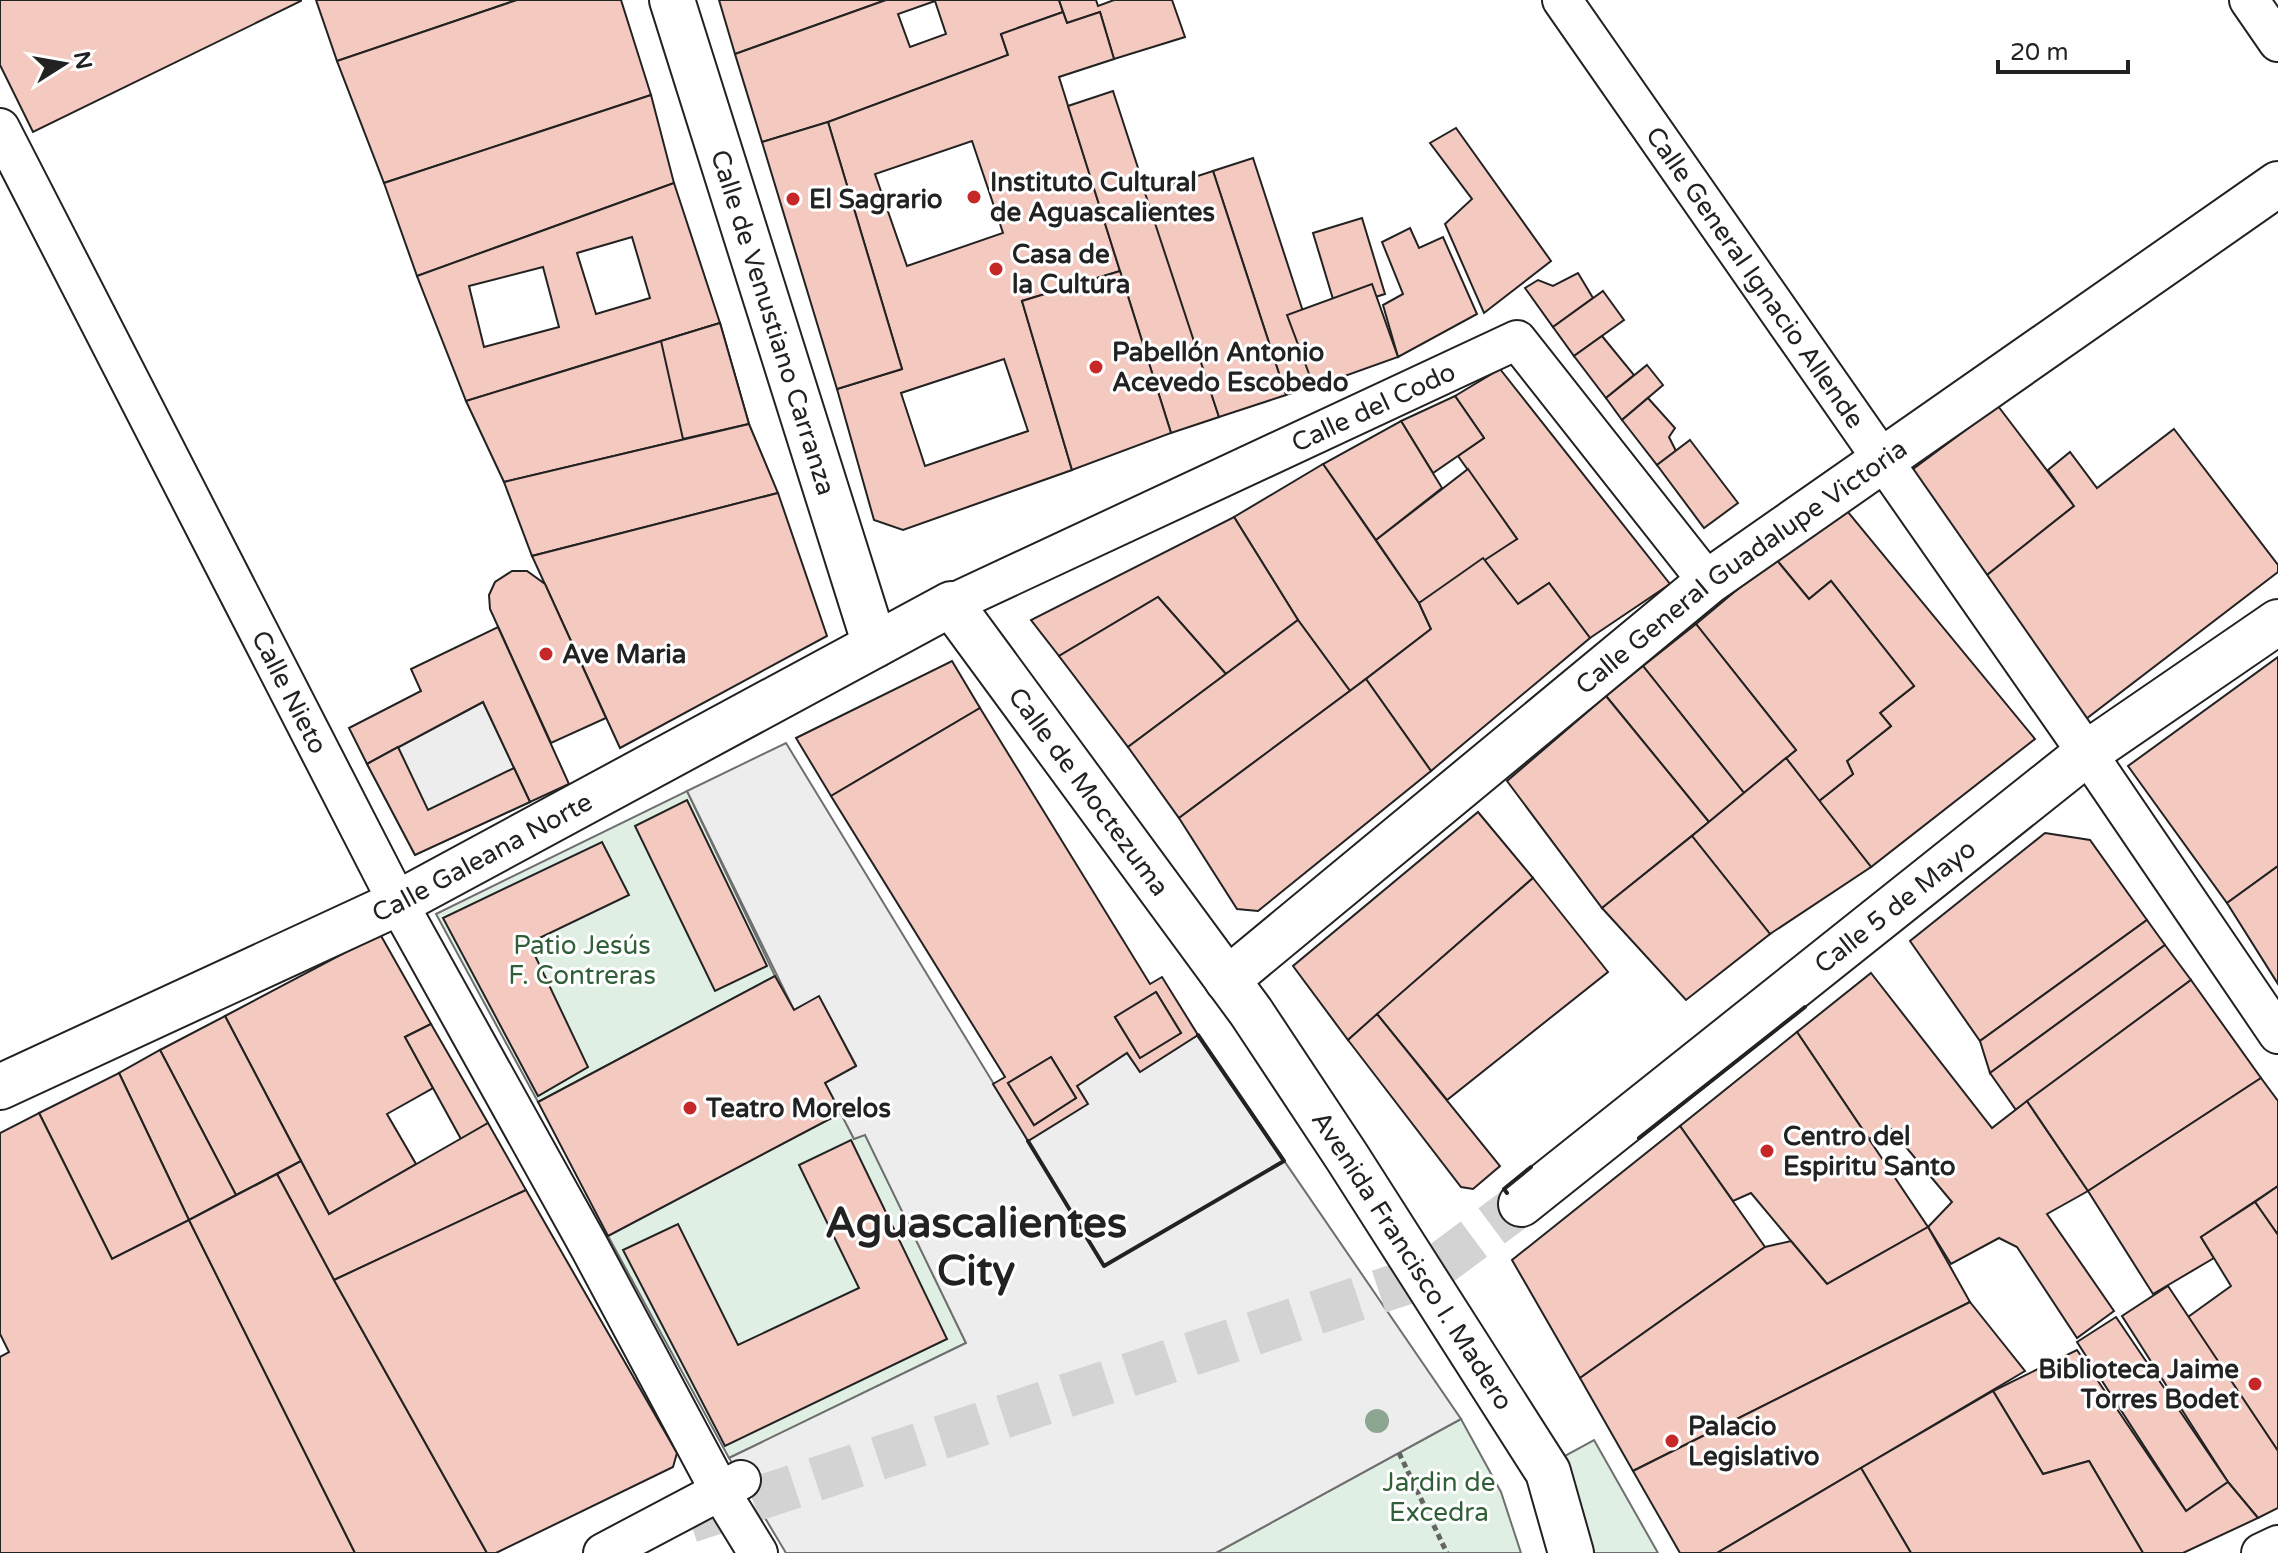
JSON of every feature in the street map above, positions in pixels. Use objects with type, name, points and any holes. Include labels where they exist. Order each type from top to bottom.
[{"type":"main road","name":"Calle de Venustiano Carranza","points":[[672,0],[875,645]]},
{"type":"main road","name":"Calle General Guadalupe Victoria","points":[[1227,980],[1708,582],[2278,184]]},
{"type":"main road","name":"Calle Galeana Norte","points":[[0,1087],[398,903],[951,604]]},
{"type":"main road","name":"Calle de Moctezuma","points":[[951,604],[1227,980]]},
{"type":"main road","name":"Calle 5 de Mayo","points":[[1521,1204],[2087,753],[2278,622]]},
{"type":"main road","name":"Avenida Francisco I. Madero","points":[[1227,980],[1347,1157],[1548,1472],[1571,1553]]},
{"type":"street","name":"Calle General Ignacio Allende","points":[[1562,0],[1880,461],[2087,753],[2278,1034]]},
{"type":"street","points":[[2249,0],[2278,42]]},
{"type":"street","name":"Calle Nieto","points":[[0,128],[398,903],[590,1248],[731,1486],[758,1553]]},
{"type":"street","name":"Calle del Codo","points":[[951,604],[1517,340],[1708,582]]},
{"type":"street","points":[[603,1553],[731,1486]]},
{"type":"street","points":[[2261,1553],[2278,1545]]},
{"type":"path","points":[[1399,1453],[1447,1553]]},
{"type":"green space","name":"Patio Jesús F. Contreras","points":[[687,791],[775,976],[538,1102],[436,914]]},
{"type":"green space","points":[[841,1113],[854,1139],[865,1134],[966,1343],[729,1458],[608,1236]]},
{"type":"green space","name":"Jardin de Excedra","points":[[1461,1419],[1501,1492],[1521,1553],[1216,1553]]},
{"type":"green space","points":[[1594,1440],[1658,1553],[1589,1553],[1561,1458]]},
{"type":"shaded area","points":[[483,702],[530,802],[415,855],[367,764]]},
{"type":"shaded area","points":[[786,743],[1028,1140],[1087,1103],[1077,1086],[1127,1053],[1140,1072],[1198,1035],[1461,1419],[1216,1553],[786,1553],[729,1458],[966,1343],[865,1135],[854,1139],[825,1083],[856,1065],[819,997],[794,1010],[687,791]]},
{"type":"building","points":[[0,0],[301,1],[33,132],[0,65]]},
{"type":"building","points":[[316,0],[517,0],[337,61]]},
{"type":"building","points":[[517,0],[621,0],[651,95],[384,183],[337,61]]},
{"type":"building","points":[[719,0],[886,0],[735,54]]},
{"type":"building","points":[[886,0],[1059,0],[1063,12],[1001,34],[1008,55],[828,122],[762,142],[735,54]],"holes":[[[935,1],[946,34],[910,47],[898,14]]]},
{"type":"building","points":[[1059,0],[1096,0],[1098,6],[1114,0],[1172,0],[1185,37],[1114,59],[1100,12],[1067,23]]},
{"type":"building","name":"Instituto Cultural de Aguascalientes","points":[[1063,12],[1067,23],[1100,12],[1114,59],[1059,77],[1120,271],[1022,301],[1072,470],[903,530],[874,520],[837,389],[902,369],[828,122],[1008,55],[1001,34]],"holes":[[[972,141],[1003,233],[907,266],[875,174]],[[1004,359],[1028,431],[925,466],[901,393]]]},
{"type":"building","points":[[1113,91],[1219,417],[1171,433],[1068,106]]},
{"type":"building","points":[[651,95],[674,183],[417,276],[384,183]]},
{"type":"building","points":[[828,122],[902,369],[837,389],[762,142]]},
{"type":"building","points":[[1456,128],[1551,261],[1484,313],[1445,224],[1472,199],[1430,143]]},
{"type":"building","points":[[1253,158],[1326,382],[1286,395],[1213,171]]},
{"type":"building","points":[[1213,171],[1286,395],[1219,417],[1145,193]]},
{"type":"building","points":[[674,183],[720,323],[466,401],[417,276]],"holes":[[[632,237],[650,298],[596,314],[577,253]],[[543,267],[559,327],[484,347],[469,286]]]},
{"type":"building","points":[[1362,218],[1385,294],[1336,309],[1313,233]]},
{"type":"building","points":[[1410,228],[1419,248],[1443,237],[1477,314],[1398,357],[1383,305],[1403,294],[1382,242]]},
{"type":"building","name":"Pabellón Antonio Acevedo Escobedo","points":[[1120,271],[1171,433],[1072,470],[1022,301]]},
{"type":"building","points":[[1578,273],[1593,298],[1553,327],[1525,288],[1538,280],[1553,286]]},
{"type":"building","points":[[1372,284],[1398,357],[1314,387],[1287,315]]},
{"type":"building","points":[[1603,291],[1624,320],[1574,356],[1553,327]]},
{"type":"building","points":[[720,323],[749,424],[504,482],[466,401]]},
{"type":"building","points":[[720,323],[749,424],[683,439],[661,341]]},
{"type":"building","points":[[1602,336],[1634,375],[1606,398],[1574,356]]},
{"type":"building","points":[[1647,365],[1663,385],[1622,420],[1606,398]]},
{"type":"building","points":[[1500,369],[1670,584],[1590,638],[1549,583],[1518,604],[1483,558],[1517,539],[1458,456],[1484,438],[1455,396]]},
{"type":"building","points":[[1455,396],[1484,438],[1433,473],[1401,421]]},
{"type":"building","points":[[1648,398],[1675,428],[1669,437],[1676,451],[1657,465],[1622,420]]},
{"type":"building","points":[[1998,406],[2074,506],[1982,579],[1905,475]]},
{"type":"building","points":[[1401,421],[1442,488],[1376,540],[1323,464]]},
{"type":"building","points":[[749,424],[778,493],[532,556],[504,482]]},
{"type":"building","points":[[2174,429],[2278,565],[2278,572],[2082,722],[1982,579],[2074,506],[2048,470],[2070,452],[2097,488]]},
{"type":"building","points":[[1690,440],[1738,503],[1704,528],[1657,465]]},
{"type":"building","points":[[1323,464],[1419,603],[1431,629],[1350,691],[1298,620],[1234,517]]},
{"type":"building","points":[[1468,469],[1517,539],[1419,603],[1376,540]]},
{"type":"building","points":[[778,493],[827,636],[620,748],[532,556]]},
{"type":"building","points":[[1843,506],[2035,739],[1871,867],[1819,801],[1853,774],[1847,761],[1891,726],[1880,713],[1914,686],[1831,581],[1809,599],[1775,558]]},
{"type":"building","points":[[1234,517],[1298,620],[1226,674],[1158,597],[1059,656],[1031,620]]},
{"type":"building","points":[[1483,558],[1518,604],[1549,583],[1590,638],[1431,771],[1366,679],[1431,629],[1419,603]]},
{"type":"building","points":[[1775,558],[1809,599],[1831,581],[1914,686],[1880,713],[1891,726],[1847,761],[1853,774],[1819,801],[1786,758],[1796,750],[1696,624]]},
{"type":"building","points":[[512,571],[527,571],[545,584],[606,718],[551,743],[490,609],[489,595],[495,582]]},
{"type":"building","points":[[1158,597],[1226,674],[1128,747],[1059,656]]},
{"type":"building","points":[[1298,620],[1350,691],[1179,818],[1128,747]]},
{"type":"building","points":[[1696,624],[1796,750],[1744,793],[1643,666]]},
{"type":"building","points":[[498,627],[569,784],[530,802],[483,702],[367,764],[349,728],[421,691],[411,669]]},
{"type":"building","points":[[2278,657],[2278,866],[2227,903],[2128,766]]},
{"type":"building","points":[[952,661],[980,708],[831,796],[796,738]]},
{"type":"building","points":[[1643,666],[1744,793],[1709,822],[1606,696]]},
{"type":"building","points":[[1366,679],[1431,771],[1258,911],[1237,909],[1179,818]]},
{"type":"building","points":[[1606,696],[1709,822],[1602,908],[1507,781]]},
{"type":"building","points":[[980,708],[1150,984],[1162,977],[1198,1035],[1140,1072],[1127,1053],[1077,1086],[1088,1104],[1028,1141],[993,1084],[1005,1077],[831,796]],"holes":[[[1156,992],[1181,1033],[1140,1058],[1115,1017]],[[1051,1057],[1076,1098],[1034,1125],[1008,1083]]]},
{"type":"building","points":[[398,747],[428,810],[514,768],[530,802],[415,855],[367,764]]},
{"type":"building","points":[[1786,758],[1871,867],[1770,934],[1692,836]]},
{"type":"building","points":[[687,800],[767,966],[715,991],[635,826]]},
{"type":"building","points":[[1478,812],[1533,878],[1348,1040],[1293,966]]},
{"type":"building","points":[[2045,833],[2090,840],[2147,920],[1980,1041],[1910,941]]},
{"type":"building","points":[[1692,836],[1770,934],[1686,1000],[1602,908]]},
{"type":"building","points":[[602,842],[629,895],[529,943],[588,1067],[538,1096],[443,918]]},
{"type":"building","points":[[2278,866],[2278,984],[2227,903]]},
{"type":"building","points":[[1533,878],[1608,972],[1447,1100],[1377,1014]]},
{"type":"building","points":[[2147,920],[2165,945],[1990,1073],[1980,1041]]},
{"type":"building","points":[[380,934],[431,1024],[405,1037],[433,1088],[387,1114],[416,1164],[329,1214],[225,1016]]},
{"type":"building","points":[[2165,945],[2191,980],[2016,1110],[1990,1073]]},
{"type":"building","points":[[1871,973],[1992,1128],[2027,1101],[2088,1191],[2047,1214],[2114,1311],[2077,1338],[2017,1247],[1999,1238],[1951,1264],[1928,1227],[1952,1202],[1890,1128],[1869,1139],[1797,1032]]},
{"type":"building","name":"Teatro Morelos","points":[[775,976],[794,1010],[819,996],[856,1066],[825,1083],[841,1113],[608,1236],[538,1102]]},
{"type":"building","points":[[2191,980],[2261,1078],[2088,1191],[2027,1101]]},
{"type":"building","points":[[1156,992],[1181,1033],[1140,1058],[1115,1017]]},
{"type":"building","points":[[1377,1014],[1500,1166],[1473,1189],[1461,1187],[1348,1040]]},
{"type":"building","points":[[225,1016],[301,1161],[236,1195],[160,1050]]},
{"type":"building","points":[[431,1024],[488,1123],[461,1139],[405,1037]]},
{"type":"building","points":[[1797,1032],[1928,1227],[1827,1284],[1751,1193],[1733,1201],[1680,1126]]},
{"type":"building","points":[[160,1050],[236,1195],[189,1220],[119,1073]]},
{"type":"building","points":[[1051,1057],[1076,1098],[1034,1125],[1008,1083]]},
{"type":"building","points":[[119,1073],[189,1220],[112,1259],[39,1113]]},
{"type":"building","points":[[2261,1078],[2278,1101],[2278,1186],[2201,1237],[2214,1258],[2153,1294],[2088,1191]]},
{"type":"building","points":[[39,1113],[112,1259],[189,1220],[355,1553],[0,1553],[0,1357],[9,1352],[0,1334],[0,1133]]},
{"type":"building","points":[[488,1123],[526,1190],[334,1280],[277,1174],[301,1161],[329,1214]]},
{"type":"building","points":[[1680,1126],[1765,1247],[1580,1378],[1512,1260]]},
{"type":"building","points":[[851,1140],[947,1339],[725,1446],[623,1250],[678,1224],[738,1345],[859,1288],[799,1165]]},
{"type":"building","points":[[277,1174],[487,1553],[355,1553],[189,1220]]},
{"type":"building","points":[[2278,1186],[2278,1235],[2255,1202]]},
{"type":"building","points":[[526,1190],[677,1453],[673,1467],[496,1553],[487,1553],[334,1280]]},
{"type":"building","name":"Biblioteca Jaime Torres Bodet","points":[[2255,1202],[2278,1235],[2278,1451],[2188,1317],[2231,1286],[2201,1237]]},
{"type":"building","points":[[1928,1227],[1970,1302],[1633,1471],[1580,1378],[1765,1247],[1791,1241],[1827,1284]]},
{"type":"building","points":[[2168,1286],[2278,1451],[2278,1508],[2258,1518],[2228,1482],[2122,1316]]},
{"type":"building","points":[[1970,1302],[2025,1371],[1717,1553],[1680,1553],[1633,1471]]},
{"type":"building","points":[[2116,1317],[2228,1482],[2186,1511],[2077,1342]]},
{"type":"building","points":[[2077,1350],[2186,1511],[2228,1482],[2258,1518],[2183,1553],[2143,1553],[2089,1461],[2043,1474],[1993,1391]]},
{"type":"building","points":[[1993,1391],[2043,1474],[2089,1461],[2143,1553],[1911,1553],[1861,1468]]},
{"type":"building","points":[[1861,1468],[1911,1553],[1717,1553]]},
{"type":"tunnel","points":[[690,1521],[1423,1277],[1521,1204]]},
{"type":"wall","points":[[1639,1138],[1805,1007]]},
{"type":"wall","points":[[1028,1141],[1104,1266],[1284,1161],[1198,1035]]},
{"type":"wall","points":[[1507,1193],[1504,1189],[1531,1167]]},
{"type":"place","name":"Instituto Cultural de Aguascalientes","points":[[974,197]]},
{"type":"place","name":"El Sagrario","points":[[793,199]]},
{"type":"place","name":"Casa de la Cultura","points":[[996,269]]},
{"type":"place","name":"Pabellón Antonio Acevedo Escobedo","points":[[1096,367]]},
{"type":"place","name":"Ave Maria","points":[[546,654]]},
{"type":"place","name":"Teatro Morelos","points":[[690,1108]]},
{"type":"place","name":"Centro del Espiritu Santo","points":[[1767,1151]]},
{"type":"place","name":"Biblioteca Jaime Torres Bodet","points":[[2255,1384]]},
{"type":"place","name":"Palacio Legislativo","points":[[1672,1441]]},
{"type":"district","name":"Aguascalientes City","points":[[976,1246]]}]
